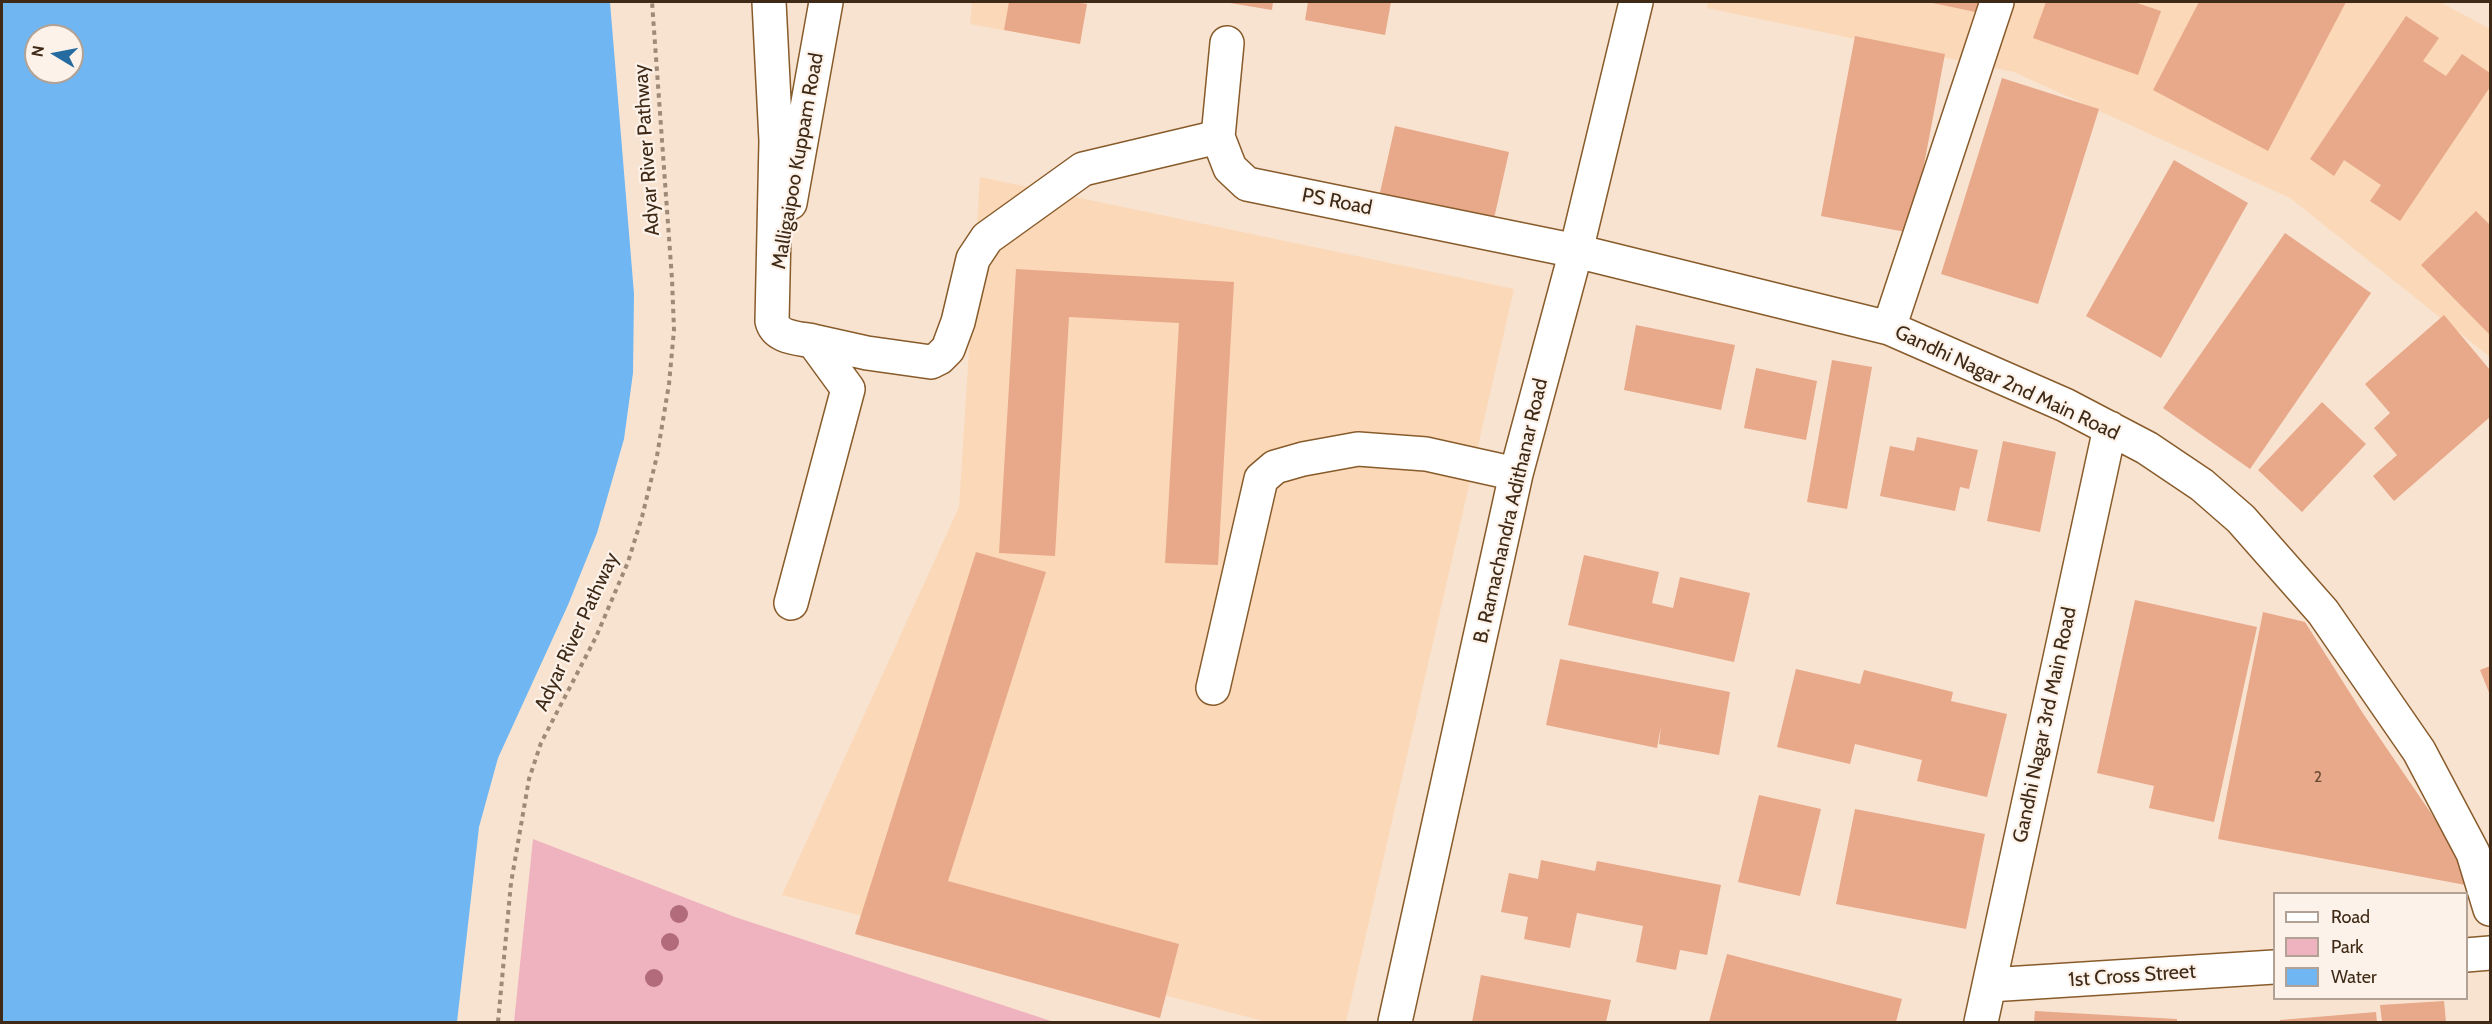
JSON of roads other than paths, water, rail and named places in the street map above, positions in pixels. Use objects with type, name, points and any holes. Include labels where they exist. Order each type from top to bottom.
[{"type":"street","points":[[769,2],[776,141],[772,321],[774,329],[780,334],[867,353],[931,362],[948,349],[958,322],[973,259],[987,238],[1083,169],[1218,137]]},
{"type":"street","name":"Malligaipoo Kuppam Road","points":[[772,321],[782,241],[826,2]]},
{"type":"street","name":"B. Ramachandra Adithanar Road","points":[[1395,1023],[1516,474],[1576,251],[1636,2]]},
{"type":"street","points":[[1889,328],[1997,2]]},
{"type":"street","name":"PS Road","points":[[1227,43],[1218,137],[1230,168],[1247,184],[1576,251]]},
{"type":"street","name":"Gandhi Nagar 2nd Main Road","points":[[1576,251],[1889,328],[2065,405],[2147,448],[2202,485],[2241,519],[2323,612],[2419,751],[2473,853],[2490,909]]},
{"type":"street","points":[[791,603],[848,389],[813,341]]},
{"type":"street","name":"Gandhi Nagar 3rd Main Road","points":[[1981,1023],[2110,428]]},
{"type":"street","points":[[1214,688],[1261,479],[1275,467],[1303,459],[1358,449],[1426,454],[1516,474]]},
{"type":"street","points":[[2468,954],[2490,953]]},
{"type":"street","name":"1st Cross Street","points":[[1989,985],[2273,967]]},
{"type":"water","points":[[2,2],[610,2],[634,294],[633,373],[624,439],[597,533],[568,605],[498,758],[479,827],[457,1022],[2,1022]]}]
